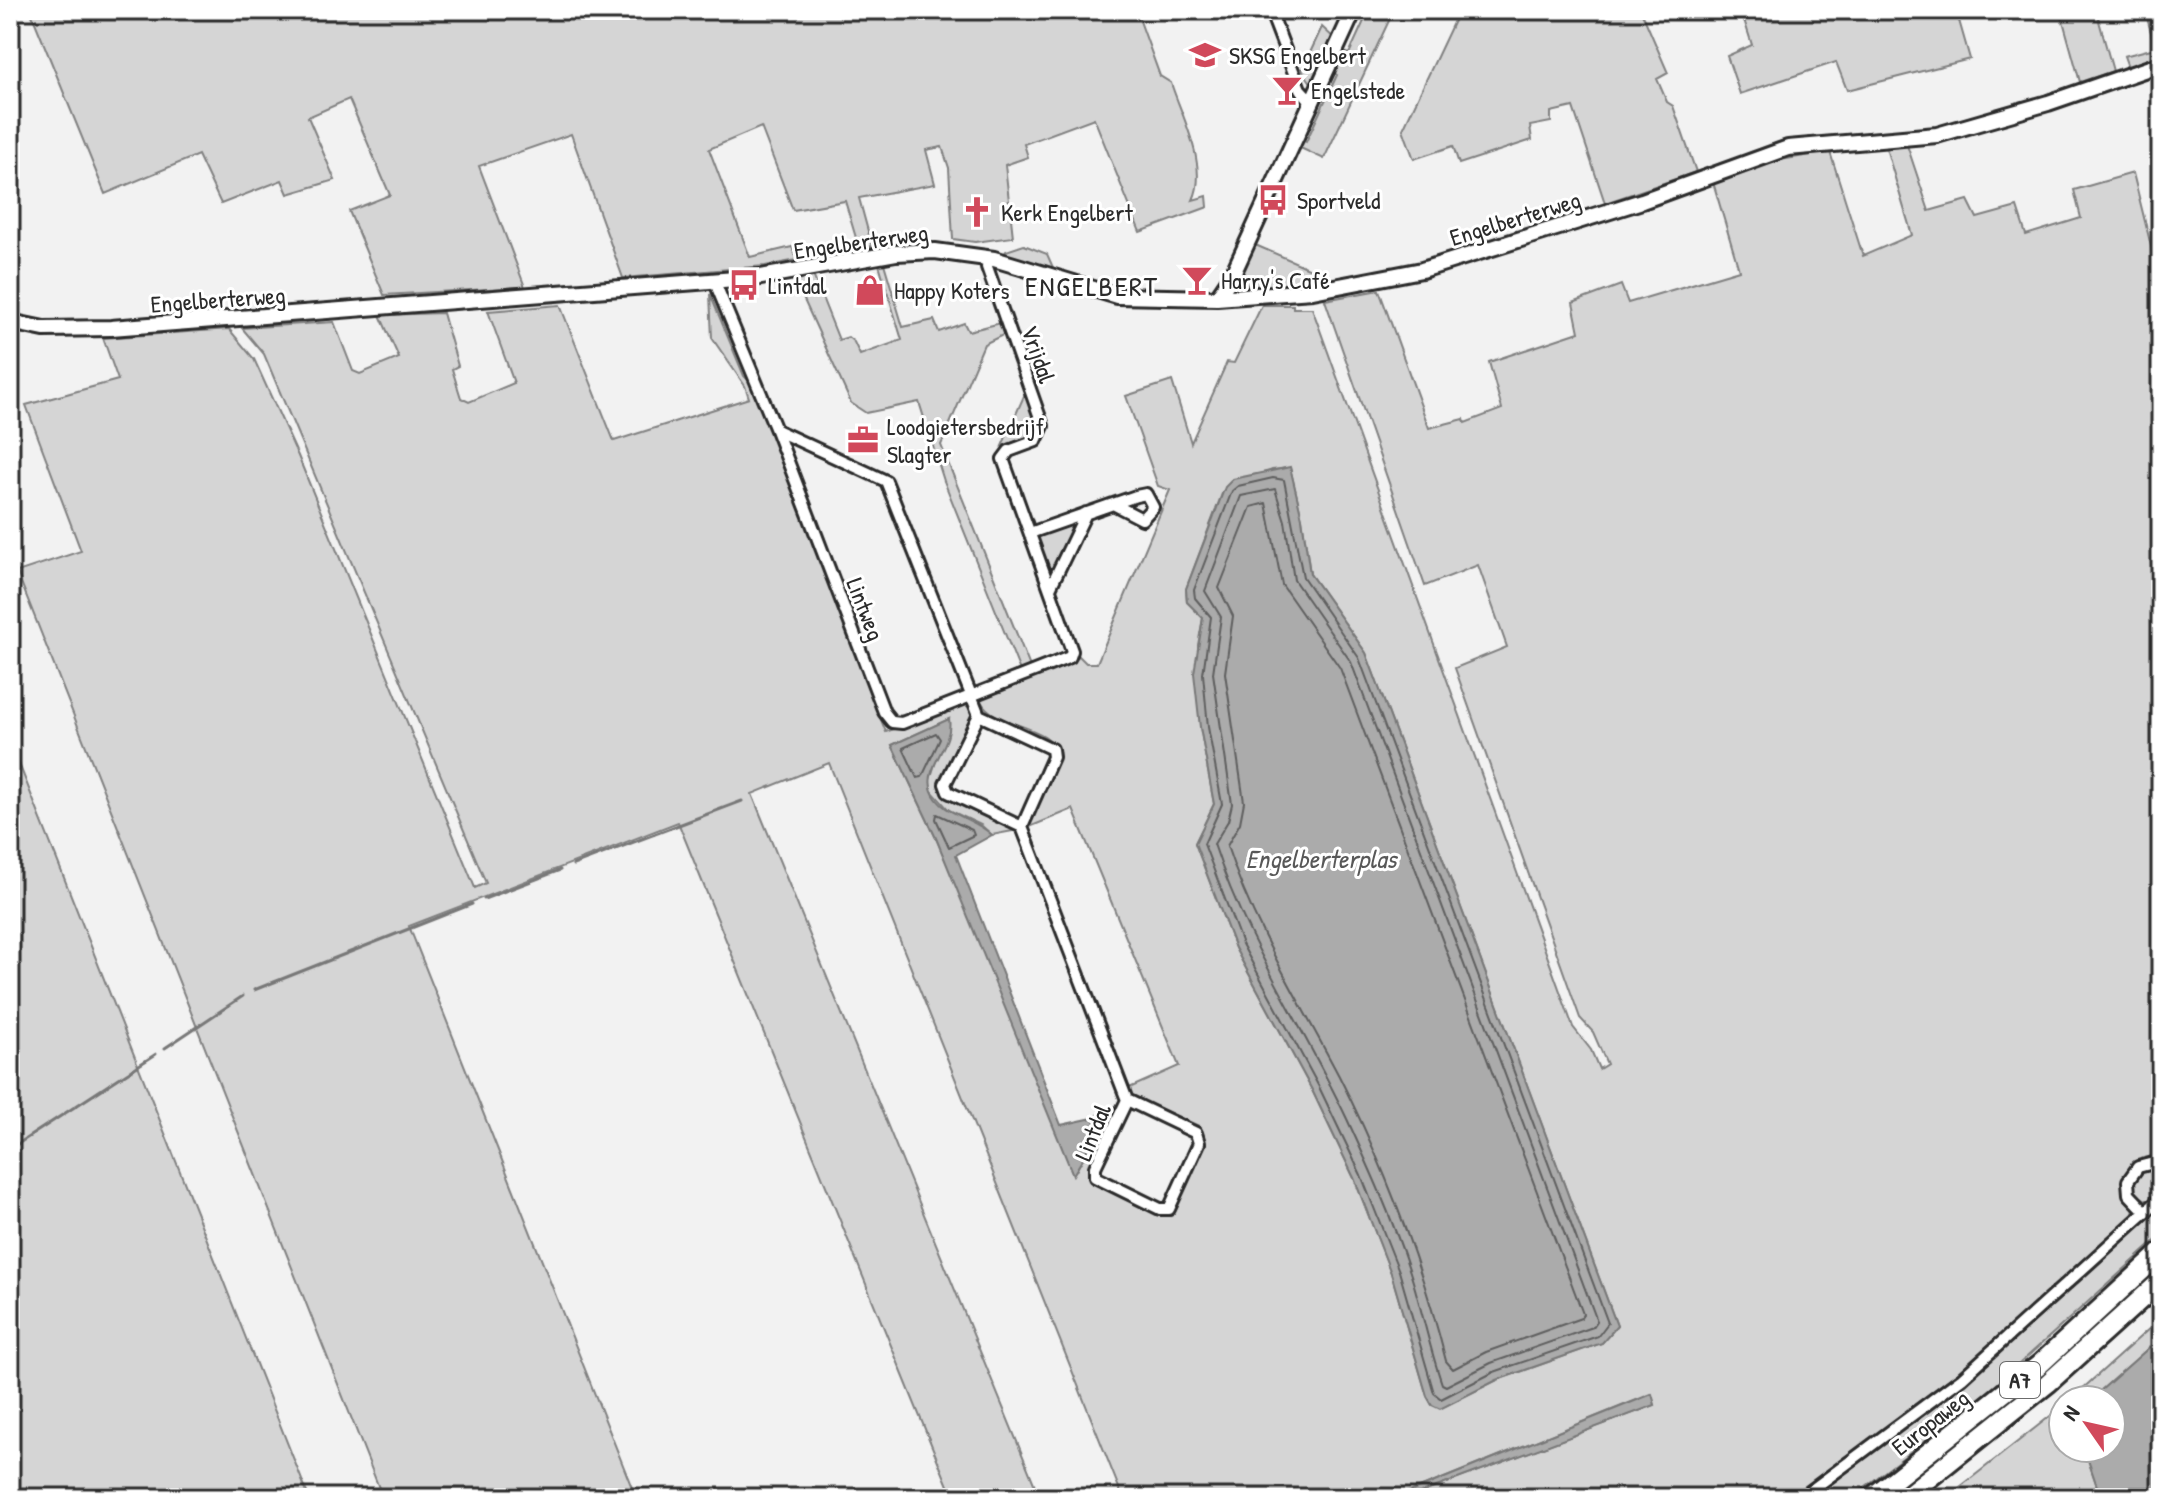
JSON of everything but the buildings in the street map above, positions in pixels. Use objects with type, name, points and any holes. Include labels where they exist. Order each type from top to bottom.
[{"type":"highway","name":"Europaweg","points":[[1871,1498],[2039,1365],[2161,1253]]},
{"type":"highway","name":"Europaweg","points":[[1904,1498],[2048,1383],[2161,1281]]},
{"type":"street","points":[[1270,10],[1300,89],[1312,102]]},
{"type":"street","points":[[1217,298],[1232,276],[1354,10]]},
{"type":"street","name":"Engelberterweg","points":[[10,322],[44,329],[111,328],[553,296],[805,271],[896,253],[935,251],[988,257],[1117,296],[1217,298],[1333,289],[1422,270],[1642,201],[1788,148],[1937,135],[2048,103],[2161,64]]},
{"type":"street","name":"Vrijdal","points":[[971,696],[1070,657],[1072,651],[1003,459],[1009,451],[1036,441],[1043,426],[987,267],[988,257]]},
{"type":"street","points":[[1232,276],[1243,296]]},
{"type":"street","points":[[714,280],[776,430],[886,481],[979,715],[1052,749],[1053,757],[1022,827],[948,792],[945,784],[979,715]]},
{"type":"street","name":"Lintweg","points":[[776,430],[884,712],[892,722],[902,723],[971,696]]},
{"type":"street","points":[[1030,533],[1113,504]]},
{"type":"street","points":[[1050,588],[1086,513]]},
{"type":"street","name":"Lintdal","points":[[1022,827],[1127,1100],[1196,1133],[1199,1143],[1169,1209],[1160,1209],[1095,1177],[1095,1167],[1127,1100]]},
{"type":"street","points":[[2146,1212],[2129,1194],[2128,1181],[2138,1167],[2161,1161]]},
{"type":"street","points":[[1801,1498],[1962,1378],[2161,1198]]},
{"type":"shaded area","points":[[30,10],[1136,10],[1160,76],[1171,83],[1192,142],[1198,172],[1193,200],[1207,196],[1208,207],[1140,232],[1094,118],[1024,144],[1028,157],[1005,165],[1013,237],[975,242],[953,239],[949,168],[942,147],[926,150],[935,184],[859,198],[872,246],[859,248],[845,201],[793,210],[761,127],[709,149],[750,257],[792,247],[797,260],[765,266],[623,278],[571,134],[479,166],[525,287],[384,295],[349,211],[390,195],[349,99],[308,117],[335,180],[288,194],[282,180],[221,204],[198,155],[105,194]]},
{"type":"shaded area","points":[[1369,10],[1394,10],[1324,159],[1296,146],[1300,139],[1306,142],[1337,75],[1333,72],[1343,52],[1349,54]]},
{"type":"shaded area","points":[[1459,10],[1647,10],[1642,13],[1668,73],[1657,79],[1667,102],[1673,106],[1696,172],[1605,203],[1573,107],[1551,112],[1551,122],[1530,126],[1532,140],[1459,164],[1453,146],[1414,159],[1403,129]]},
{"type":"shaded area","points":[[1741,10],[1956,10],[1970,59],[1847,90],[1836,62],[1740,94],[1727,56],[1752,45]]},
{"type":"shaded area","points":[[2060,10],[2096,10],[2113,71],[2080,82]]},
{"type":"shaded area","points":[[2145,10],[2161,10],[2161,58],[2128,67],[2124,56],[2155,48]]},
{"type":"shaded area","points":[[1322,27],[1336,40],[1314,87],[1302,70]]},
{"type":"shaded area","points":[[1907,145],[1929,211],[1968,200],[1977,218],[2017,207],[2026,235],[2081,218],[2074,190],[2133,173],[2152,250],[2161,248],[2161,1157],[2134,1166],[2126,1175],[2123,1190],[2134,1208],[2132,1219],[1960,1371],[1791,1498],[1407,1498],[1655,1405],[1651,1394],[1395,1498],[1123,1498],[829,763],[752,794],[1040,1498],[953,1498],[678,822],[409,926],[636,1498],[383,1498],[17,572],[81,551],[26,405],[118,380],[103,338],[229,329],[254,359],[298,456],[475,888],[486,883],[264,354],[242,328],[334,322],[353,371],[360,374],[399,358],[380,315],[443,313],[458,366],[452,369],[461,398],[469,402],[514,383],[488,311],[560,305],[614,441],[749,398],[745,386],[712,338],[710,294],[744,376],[750,382],[769,425],[886,732],[963,703],[973,710],[943,783],[1018,830],[992,835],[981,825],[949,810],[931,790],[930,780],[949,719],[892,745],[936,838],[1077,1169],[1095,1133],[1092,1118],[1118,1105],[1097,1144],[1093,1175],[1097,1183],[1170,1216],[1204,1136],[1199,1126],[1130,1095],[1127,1089],[1179,1066],[1073,809],[1027,828],[1059,756],[1054,745],[1035,731],[998,717],[981,701],[982,694],[1078,655],[1086,663],[1097,663],[1170,490],[1158,486],[1126,396],[1172,381],[1191,443],[1227,362],[1234,363],[1262,305],[1312,308],[1573,1027],[1591,1050],[1599,1069],[1607,1064],[1593,1032],[1580,1018],[1455,668],[1507,647],[1478,565],[1425,586],[1325,300],[1379,290],[1429,428],[1464,419],[1465,423],[1502,409],[1489,362],[1579,332],[1573,303],[1621,285],[1628,303],[1739,270],[1713,182],[1761,163],[1830,152],[1863,256],[1912,235],[1886,148]],"holes":[[[1290,468],[1302,518],[1310,574],[1366,653],[1617,1326],[1602,1343],[1497,1380],[1441,1408],[1432,1405],[1427,1396],[1391,1273],[1354,1178],[1312,1090],[1235,948],[1195,843],[1214,804],[1200,727],[1198,645],[1203,618],[1187,602],[1186,589],[1223,491],[1272,470]]]},
{"type":"shaded area","points":[[1253,244],[1327,276],[1328,282],[1251,288],[1242,273]]},
{"type":"shaded area","points":[[1024,245],[1047,254],[1055,272],[1003,256],[1006,251]]},
{"type":"shaded area","points":[[883,260],[903,327],[934,320],[939,332],[964,323],[968,331],[1001,323],[1005,334],[984,344],[941,445],[1030,667],[1020,671],[944,481],[919,402],[866,413],[851,403],[794,278],[813,275],[839,340],[848,337],[860,355],[902,340],[878,261]]},
{"type":"shaded area","points":[[1027,389],[1037,429],[1029,437],[1002,446]]},
{"type":"shaded area","points":[[1075,523],[1050,575],[1036,535]]},
{"type":"shaded area","points":[[10,741],[309,1498],[10,1498]]},
{"type":"shaded area","points":[[2161,1164],[2161,1190],[2148,1201],[2133,1192],[2132,1181],[2139,1172]]},
{"type":"shaded area","points":[[2161,1205],[2161,1236],[1988,1392],[1850,1498],[1810,1498],[1991,1359]]},
{"type":"shaded area","points":[[2161,1318],[2161,1337],[2108,1384],[2088,1384]]},
{"type":"shaded area","points":[[2047,1419],[2047,1464],[2089,1464],[2101,1498],[1946,1498]]},
{"type":"water","name":"Engelberterplas","points":[[1290,467],[1302,518],[1310,574],[1366,653],[1617,1326],[1602,1343],[1497,1380],[1440,1409],[1432,1405],[1427,1396],[1391,1273],[1354,1178],[1312,1090],[1235,948],[1195,843],[1214,804],[1194,673],[1203,618],[1187,602],[1186,589],[1225,487],[1233,479]]},
{"type":"water","points":[[949,719],[947,738],[932,773],[932,791],[943,806],[992,835],[956,855],[1061,1125],[1093,1118],[1096,1124],[1085,1155],[1073,1175],[936,838],[892,745]]},
{"type":"water","points":[[2161,1337],[2161,1498],[2101,1498],[2089,1464],[2127,1464],[2127,1384],[2108,1384]]},
{"type":"water","points":[[1652,1394],[1655,1405],[1407,1498],[1395,1498]]},
{"type":"waterway","points":[[573,865],[742,801]]},
{"type":"waterway","points":[[484,899],[560,870]]},
{"type":"waterway","points":[[254,990],[472,904]]},
{"type":"waterway","points":[[165,1048],[243,996]]},
{"type":"waterway","points":[[10,1149],[156,1054]]},
{"type":"place","name":"SKSG Engelbert","points":[[1205,55]]},
{"type":"place","name":"Engelstede","points":[[1287,90]]},
{"type":"place","name":"Sportveld","points":[[1273,200]]},
{"type":"place","name":"Kerk Engelbert","points":[[977,212]]},
{"type":"place","name":"Harry's Café","points":[[1197,280]]},
{"type":"place","name":"Lintdal","points":[[744,285]]},
{"type":"place","name":"Happy Koters","points":[[870,290]]},
{"type":"place","name":"Loodgietersbedrijf Slagter","points":[[863,440]]},
{"type":"district","name":"ENGELBERT","points":[[1092,286]]}]
